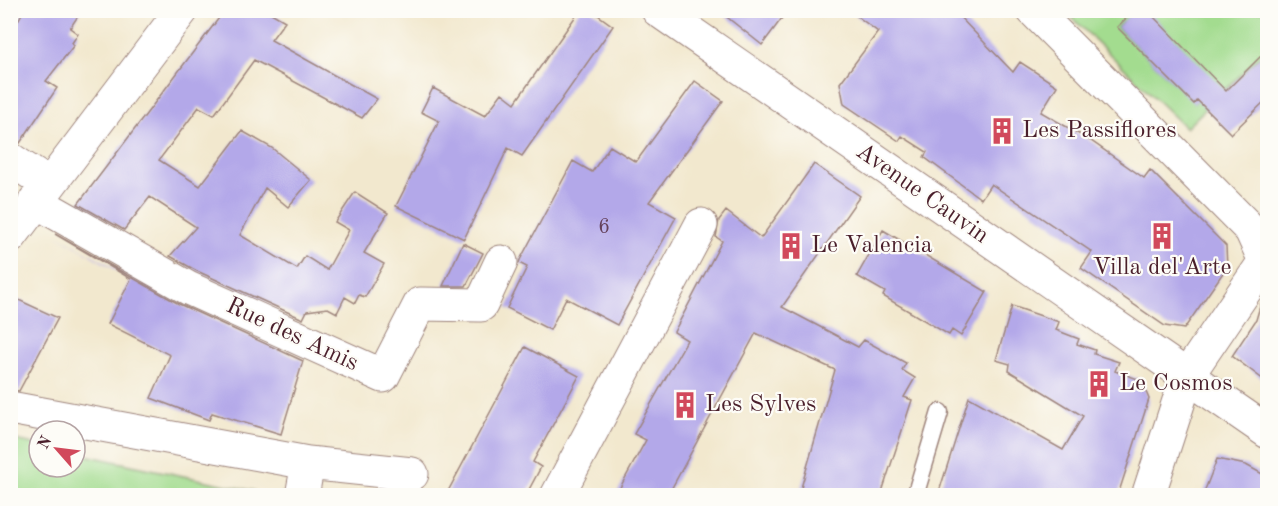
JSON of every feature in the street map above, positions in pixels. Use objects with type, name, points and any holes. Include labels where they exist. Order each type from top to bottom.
[{"type":"street","points":[[10,237],[41,192],[182,10]]},
{"type":"street","name":"Avenue Cauvin","points":[[658,10],[1268,432]]},
{"type":"street","points":[[1035,11],[1251,230],[1264,261],[1187,376],[1148,495]]},
{"type":"street","points":[[10,159],[41,192]]},
{"type":"street","name":"Rue des Amis","points":[[41,192],[188,288],[383,376],[420,304],[482,305],[501,262]]},
{"type":"street","points":[[557,495],[701,225]]},
{"type":"street","points":[[10,408],[308,463],[412,474]]},
{"type":"street","points":[[302,495],[308,463]]},
{"type":"lane","points":[[915,495],[940,412]]},
{"type":"green space","points":[[1065,11],[1135,11],[1117,27],[1194,103],[1216,82],[1147,11],[1267,11],[1267,58],[1262,54],[1186,128]]},
{"type":"green space","points":[[11,439],[27,442],[27,479],[87,479],[87,456],[254,491],[257,495],[11,495]]},
{"type":"building","points":[[24,10],[82,10],[70,28],[78,34],[72,43],[74,45],[46,81],[57,88],[20,143],[10,140],[10,35]]},
{"type":"building","points":[[225,10],[266,10],[285,21],[271,40],[377,99],[362,118],[254,60],[214,115],[199,107],[159,160],[200,186],[242,131],[272,148],[311,180],[288,207],[265,188],[240,235],[297,269],[305,256],[327,270],[349,230],[335,222],[355,192],[388,213],[364,253],[384,264],[365,297],[359,295],[355,303],[345,297],[337,313],[328,308],[307,311],[303,319],[197,271],[170,256],[196,227],[150,197],[124,230],[78,204]]},
{"type":"building","points":[[580,10],[591,10],[613,26],[522,156],[508,148],[464,239],[396,206],[439,121],[421,112],[433,88],[485,116],[502,93],[515,103]]},
{"type":"building","points":[[718,10],[788,10],[762,45]]},
{"type":"building","points":[[849,10],[953,10],[1013,72],[1020,62],[1057,86],[1041,112],[1091,141],[1144,178],[1150,170],[1226,246],[1227,267],[1184,329],[1165,326],[1081,268],[1092,252],[991,184],[981,199],[924,157],[927,152],[902,136],[899,141],[844,104],[840,83],[878,32]]},
{"type":"building","points":[[1135,10],[1147,10],[1226,91],[1268,49],[1268,98],[1231,134],[1197,100],[1194,104],[1117,27]]},
{"type":"building","points":[[695,81],[723,101],[649,202],[676,217],[617,325],[566,298],[550,330],[507,308],[527,267],[519,263],[520,260],[573,161],[592,172],[610,146],[636,162]]},
{"type":"building","points":[[814,164],[860,196],[782,307],[858,347],[864,340],[906,363],[902,370],[915,378],[904,397],[912,400],[881,495],[799,495],[835,370],[756,333],[668,495],[616,495],[646,440],[634,434],[687,340],[674,332],[722,241],[716,237],[719,220],[726,211],[761,238]]},
{"type":"building","points":[[883,230],[987,292],[961,336],[952,330],[949,335],[883,296],[885,292],[857,276]]},
{"type":"building","points":[[55,234],[179,304],[303,361],[281,434],[212,413],[209,420],[151,398],[170,355],[108,324],[131,279]]},
{"type":"building","points":[[463,243],[483,253],[466,286],[443,286]]},
{"type":"building","points":[[10,296],[58,318],[19,391],[10,390]]},
{"type":"building","points":[[1261,303],[1268,304],[1268,383],[1232,356],[1256,320]]},
{"type":"building","points":[[1012,306],[1059,322],[1056,330],[1079,339],[1077,344],[1095,350],[1094,354],[1119,362],[1115,371],[1141,380],[1149,399],[1118,495],[938,495],[969,397],[1063,450],[1083,416],[1009,371],[1010,364],[996,360]]},
{"type":"building","points":[[525,347],[579,376],[533,462],[541,467],[526,495],[446,495]]},
{"type":"building","points":[[1217,459],[1246,465],[1268,477],[1268,495],[1203,495]]},
{"type":"place","name":"Les Passiflores","points":[[1002,131]]},
{"type":"place","name":"Villa del'Arte","points":[[1162,236]]},
{"type":"place","name":"Le Valencia","points":[[791,246]]},
{"type":"place","name":"Le Cosmos","points":[[1099,384]]},
{"type":"place","name":"Les Sylves","points":[[685,405]]}]
